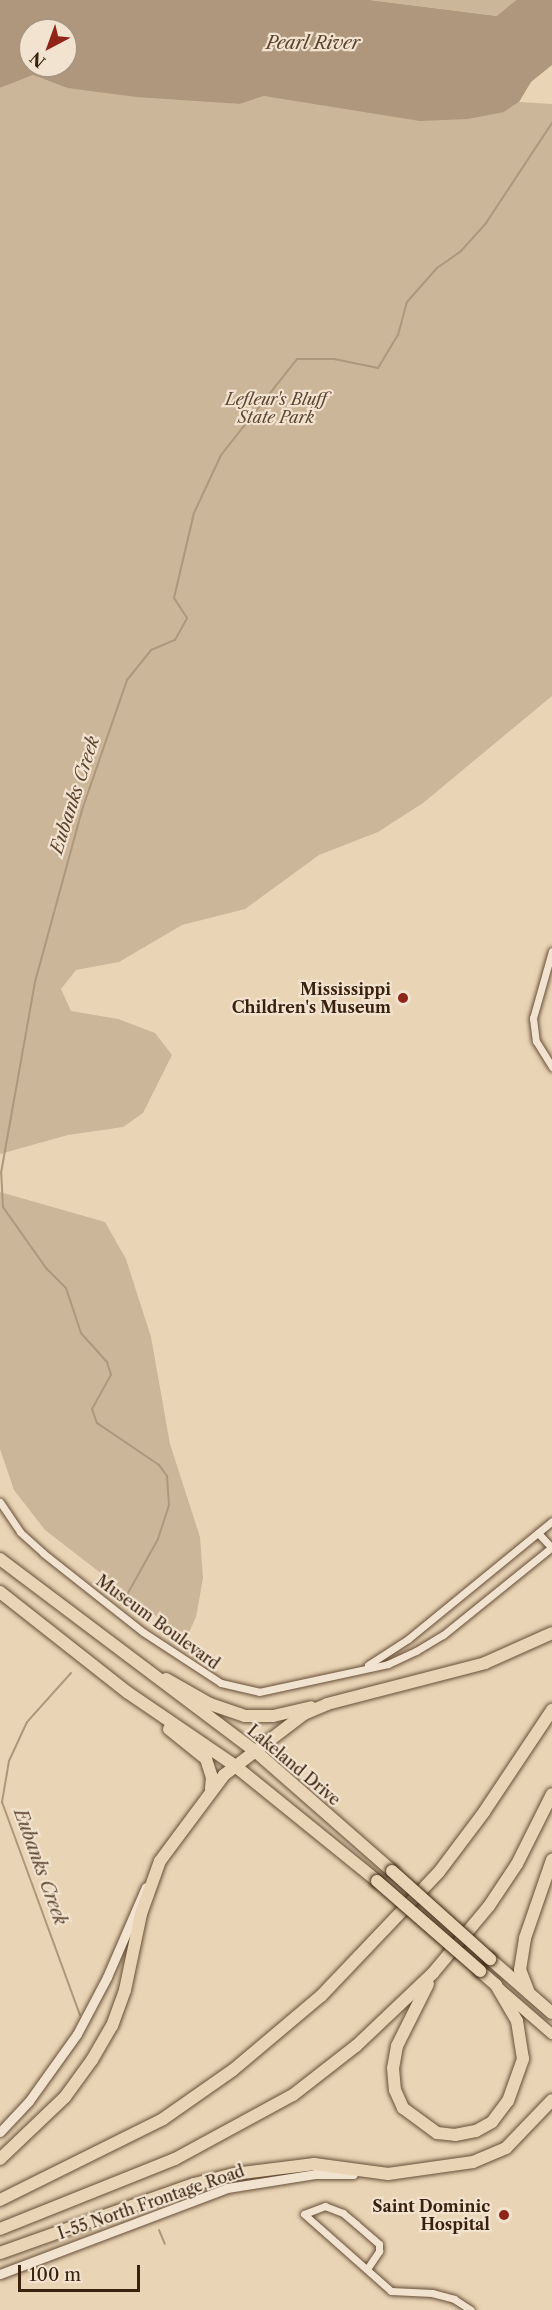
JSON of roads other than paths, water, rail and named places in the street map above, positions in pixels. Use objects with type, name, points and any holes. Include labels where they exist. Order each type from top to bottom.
[{"type":"highway","name":"Lakeland Drive","points":[[0,1559],[133,1662],[255,1751],[552,2013]]},
{"type":"highway","points":[[0,1592],[127,1692],[206,1759],[212,1777],[211,1789]]},
{"type":"highway","points":[[133,1662],[210,1704],[245,1716],[273,1716],[485,1663],[552,1634]]},
{"type":"highway","points":[[127,1692],[234,1765],[377,1881],[496,1985],[517,2021],[522,2039],[523,2059],[518,2081],[492,2122],[465,2133],[437,2133],[403,2108],[393,2068],[397,2046],[433,1973]]},
{"type":"highway","points":[[0,2159],[65,2097],[112,2026],[125,1990],[141,1914],[160,1861],[211,1789],[234,1765],[304,1714],[327,1704]]},
{"type":"highway","points":[[0,2200],[163,2119],[233,2070],[321,1996],[439,1872],[484,1812],[552,1710]]},
{"type":"highway","points":[[0,2229],[175,2159],[292,2095],[356,2046],[433,1973],[489,1906],[517,1864],[552,1794]]},
{"type":"highway","points":[[529,1993],[520,1970],[524,1949],[552,1860]]},
{"type":"highway","points":[[0,2253],[194,2184],[234,2174],[314,2164],[388,2174],[455,2167],[506,2148],[552,2100]]},
{"type":"main road","points":[[496,1985],[552,2034]]},
{"type":"street","points":[[552,951],[533,1018],[536,1041],[552,1067]]},
{"type":"street","name":"Museum Boulevard","points":[[0,1502],[20,1532],[43,1553],[143,1632],[221,1683],[241,1690],[273,1691],[367,1666],[388,1664],[442,1635],[552,1547]]},
{"type":"street","name":"Museum Boulevard","points":[[367,1666],[408,1639],[552,1521]]},
{"type":"street","points":[[538,1533],[552,1547]]},
{"type":"street","points":[[0,2132],[30,2101],[77,2034],[160,1861]]},
{"type":"street","name":"I-55 North Frontage Road","points":[[0,2274],[227,2188],[315,2174],[388,2174]]},
{"type":"street","points":[[367,2269],[379,2251],[379,2244],[357,2224],[343,2212],[325,2206],[304,2214],[318,2228],[367,2269],[395,2292],[432,2293],[454,2299],[471,2310]]},
{"type":"water","name":"Pearl River","points":[[0,0],[369,0],[497,16],[516,0],[552,0],[552,65],[531,82],[519,102],[504,112],[468,119],[420,121],[264,96],[240,104],[137,97],[67,88],[41,78],[78,78],[78,18],[18,18],[18,78],[25,78],[0,88]]},
{"type":"waterway","name":"Eubanks Creek","points":[[123,1602],[158,1539],[169,1505],[167,1476],[159,1465],[97,1423],[92,1409],[111,1375],[107,1362],[81,1333],[66,1288],[46,1268],[3,1207],[1,1173],[35,982],[82,810],[127,680],[151,650],[175,640],[187,618],[174,598],[194,513],[221,455],[297,359],[334,359],[378,368],[398,335],[407,302],[437,268],[461,251],[486,223],[552,123]]},
{"type":"waterway","name":"Eubanks Creek","points":[[71,1673],[27,1722],[9,1761],[2,1802],[80,2015]]},
{"type":"waterway","name":"Eubanks Creek","points":[[159,2230],[165,2244]]},
{"type":"place","name":"Mississippi Children's Museum","points":[[403,998]]},
{"type":"place","name":"Saint Dominic Hospital","points":[[504,2215]]},
{"type":"park label","name":"Lefleur's Bluff State Park","points":[[276,408]]}]
